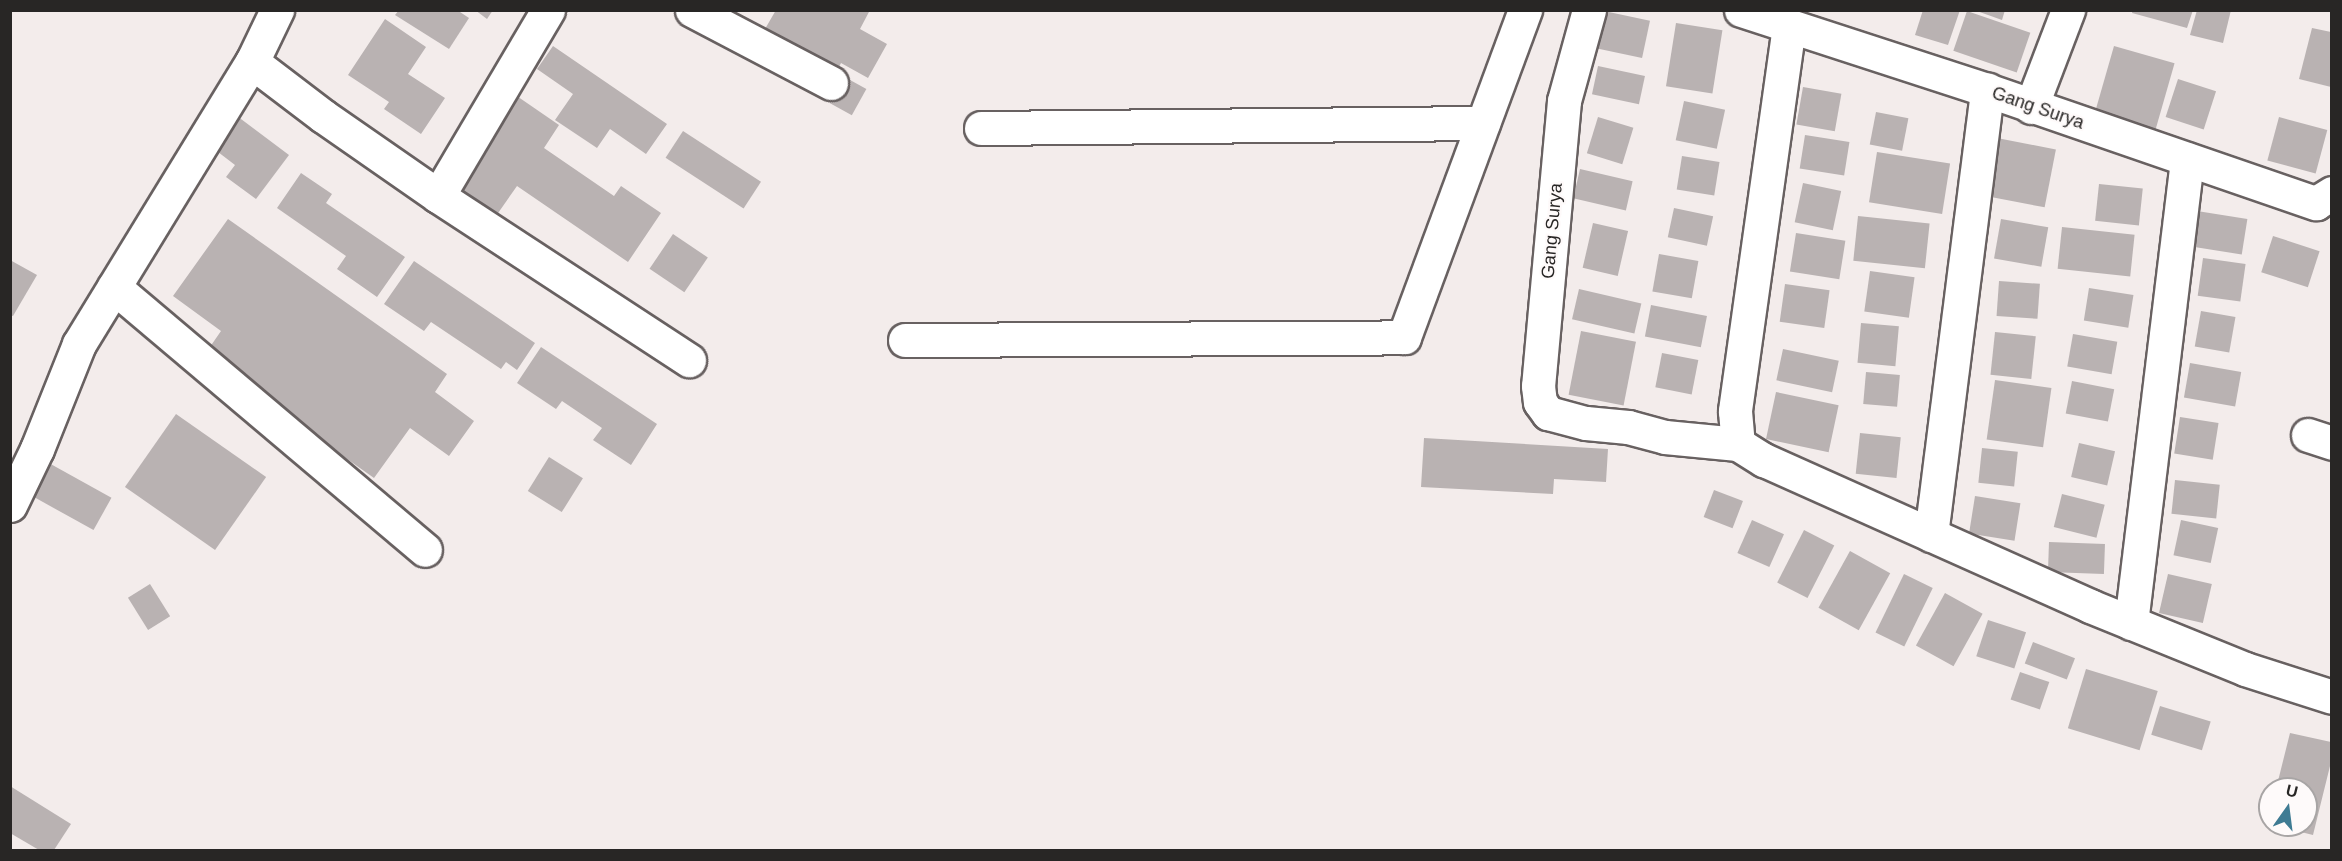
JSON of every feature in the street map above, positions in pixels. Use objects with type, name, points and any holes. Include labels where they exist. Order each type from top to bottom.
[{"type":"street","points":[[10,505],[37,449],[79,344],[252,62],[277,10]]},
{"type":"street","points":[[438,196],[548,10]]},
{"type":"street","points":[[692,10],[831,83]]},
{"type":"street","points":[[905,340],[1404,337],[1525,10]]},
{"type":"street","name":"Gang Surya","points":[[1588,10],[1564,101],[1538,386],[1540,402],[1548,413],[1586,423],[1628,428],[1665,436],[1738,444]]},
{"type":"street","name":"Gang Surya","points":[[1741,10],[1987,90],[2316,203],[2331,193]]},
{"type":"street","points":[[2031,107],[2068,10]]},
{"type":"street","points":[[1789,26],[1735,411],[1738,444],[1764,460],[2131,623],[2245,669],[2331,697]]},
{"type":"street","points":[[252,62],[323,116],[438,196],[690,360]]},
{"type":"street","points":[[1931,535],[1987,90]]},
{"type":"street","points":[[981,128],[1483,123]]},
{"type":"street","points":[[2131,623],[2187,159]]},
{"type":"street","points":[[114,287],[425,550]]},
{"type":"building","points":[[399,10],[457,10],[469,18],[449,49],[395,15]]},
{"type":"building","points":[[475,10],[493,10],[487,19]]},
{"type":"building","points":[[776,10],[870,10],[860,29],[887,44],[868,78],[841,63],[834,77],[791,54],[796,45],[765,29]]},
{"type":"building","points":[[1923,10],[1960,10],[1948,45],[1915,35]]},
{"type":"building","points":[[1974,10],[2005,10],[2002,20]]},
{"type":"building","points":[[2133,10],[2193,10],[2187,28],[2132,13]]},
{"type":"building","points":[[2197,10],[2231,10],[2223,43],[2190,35]]},
{"type":"building","points":[[1604,11],[1650,21],[1642,58],[1596,48]]},
{"type":"building","points":[[1967,11],[2030,33],[2017,73],[1953,51]]},
{"type":"building","points":[[385,19],[426,47],[408,74],[445,98],[421,134],[384,109],[389,102],[348,75]]},
{"type":"building","points":[[1676,23],[1722,30],[1712,94],[1666,86]]},
{"type":"building","points":[[2312,28],[2331,32],[2331,87],[2299,79]]},
{"type":"building","points":[[553,46],[667,124],[646,154],[610,129],[597,148],[555,120],[573,94],[537,69]]},
{"type":"building","points":[[2114,46],[2175,63],[2155,132],[2094,114]]},
{"type":"building","points":[[1598,66],[1645,76],[1639,104],[1592,94]]},
{"type":"building","points":[[841,75],[866,89],[852,115],[826,101]]},
{"type":"building","points":[[2178,79],[2216,91],[2204,129],[2166,117]]},
{"type":"building","points":[[1803,87],[1841,94],[1835,131],[1796,124]]},
{"type":"building","points":[[511,92],[559,125],[544,148],[614,196],[621,186],[661,213],[628,262],[517,186],[496,216],[448,183]]},
{"type":"building","points":[[1684,101],[1725,110],[1717,149],[1676,140]]},
{"type":"building","points":[[229,110],[289,155],[256,199],[226,177],[235,165],[205,142]]},
{"type":"building","points":[[1876,112],[1908,118],[1902,151],[1870,144]]},
{"type":"building","points":[[1598,117],[1633,128],[1622,164],[1587,153]]},
{"type":"building","points":[[2279,117],[2327,130],[2316,173],[2267,160]]},
{"type":"building","points":[[683,131],[761,182],[744,208],[666,158]]},
{"type":"building","points":[[1805,135],[1849,142],[1844,176],[1800,169]]},
{"type":"building","points":[[1997,138],[2056,149],[2045,207],[1986,196]]},
{"type":"building","points":[[1877,152],[1950,164],[1942,214],[1869,202]]},
{"type":"building","points":[[1682,156],[1720,162],[1714,196],[1677,190]]},
{"type":"building","points":[[1580,169],[1633,181],[1626,210],[1573,198]]},
{"type":"building","points":[[301,173],[332,194],[326,203],[405,257],[377,297],[337,269],[346,256],[277,208]]},
{"type":"building","points":[[1803,183],[1841,191],[1833,230],[1795,222]]},
{"type":"building","points":[[2099,184],[2143,189],[2139,225],[2095,221]]},
{"type":"building","points":[[1674,208],[1713,216],[1707,246],[1668,237]]},
{"type":"building","points":[[2197,211],[2247,219],[2242,255],[2191,247]]},
{"type":"building","points":[[1858,216],[1930,224],[1925,268],[1853,261]]},
{"type":"building","points":[[228,219],[447,374],[435,392],[474,421],[449,456],[410,428],[374,478],[203,357],[221,331],[173,296]]},
{"type":"building","points":[[2001,219],[2048,227],[2041,267],[1994,258]]},
{"type":"building","points":[[1593,223],[1628,231],[1618,276],[1583,268]]},
{"type":"building","points":[[2062,227],[2135,235],[2130,276],[2058,269]]},
{"type":"building","points":[[1796,233],[1845,241],[1839,279],[1790,272]]},
{"type":"building","points":[[673,234],[708,257],[684,292],[650,269]]},
{"type":"building","points":[[2273,236],[2320,251],[2308,287],[2261,272]]},
{"type":"building","points":[[1659,254],[1698,261],[1692,298],[1652,291]]},
{"type":"building","points":[[2203,258],[2246,264],[2240,302],[2198,296]]},
{"type":"building","points":[[10,260],[37,275],[13,316],[10,315]]},
{"type":"building","points":[[414,261],[535,343],[517,370],[506,362],[501,369],[431,322],[424,331],[384,304]]},
{"type":"building","points":[[1870,271],[1915,277],[1909,318],[1864,312]]},
{"type":"building","points":[[1999,281],[2040,284],[2037,319],[1997,316]]},
{"type":"building","points":[[1785,284],[1830,290],[1824,328],[1780,322]]},
{"type":"building","points":[[2089,288],[2133,295],[2128,328],[2084,321]]},
{"type":"building","points":[[1579,289],[1641,303],[1634,334],[1572,319]]},
{"type":"building","points":[[1651,305],[1707,316],[1701,347],[1645,336]]},
{"type":"building","points":[[2201,311],[2235,317],[2229,353],[2195,346]]},
{"type":"building","points":[[1861,323],[1899,326],[1895,366],[1858,363]]},
{"type":"building","points":[[1581,331],[1636,342],[1624,405],[1569,395]]},
{"type":"building","points":[[1995,332],[2036,336],[2031,379],[1991,375]]},
{"type":"building","points":[[2073,334],[2117,342],[2112,374],[2067,366]]},
{"type":"building","points":[[541,347],[657,424],[631,465],[593,440],[602,428],[562,401],[556,409],[517,383]]},
{"type":"building","points":[[1783,349],[1839,361],[1832,392],[1776,380]]},
{"type":"building","points":[[1662,353],[1698,360],[1692,394],[1655,387]]},
{"type":"building","points":[[2190,363],[2241,372],[2235,406],[2184,397]]},
{"type":"building","points":[[1866,372],[1900,375],[1897,407],[1863,404]]},
{"type":"building","points":[[1995,380],[2051,388],[2043,447],[1987,439]]},
{"type":"building","points":[[2072,381],[2114,389],[2108,422],[2066,413]]},
{"type":"building","points":[[1776,392],[1839,405],[1829,452],[1766,439]]},
{"type":"building","points":[[176,414],[266,477],[215,550],[125,487]]},
{"type":"building","points":[[2180,417],[2219,423],[2213,460],[2174,454]]},
{"type":"building","points":[[1860,433],[1901,437],[1896,478],[1856,474]]},
{"type":"building","points":[[1424,438],[1608,449],[1606,482],[1554,479],[1553,494],[1421,487]]},
{"type":"building","points":[[2079,443],[2115,451],[2107,485],[2071,477]]},
{"type":"building","points":[[1982,448],[2018,452],[2014,487],[1978,483]]},
{"type":"building","points":[[38,457],[111,498],[94,530],[20,489]]},
{"type":"building","points":[[549,457],[583,478],[562,512],[528,491]]},
{"type":"building","points":[[2175,480],[2220,485],[2216,519],[2171,514]]},
{"type":"building","points":[[1714,490],[1743,501],[1733,528],[1704,517]]},
{"type":"building","points":[[2062,494],[2105,505],[2096,538],[2054,527]]},
{"type":"building","points":[[1975,496],[2020,503],[2014,541],[1969,534]]},
{"type":"building","points":[[1752,520],[1784,534],[1769,567],[1737,553]]},
{"type":"building","points":[[2181,520],[2218,528],[2211,563],[2174,555]]},
{"type":"building","points":[[1804,530],[1834,545],[1808,598],[1777,583]]},
{"type":"building","points":[[2049,542],[2105,544],[2104,574],[2048,572]]},
{"type":"building","points":[[1850,551],[1890,573],[1859,630],[1818,608]]},
{"type":"building","points":[[1904,574],[1933,588],[1904,646],[1876,632]]},
{"type":"building","points":[[2168,574],[2212,584],[2203,623],[2159,613]]},
{"type":"building","points":[[150,584],[170,616],[148,630],[128,598]]},
{"type":"building","points":[[1945,593],[1983,614],[1954,666],[1916,645]]},
{"type":"building","points":[[1988,620],[2026,632],[2014,669],[1976,656]]},
{"type":"building","points":[[2033,642],[2075,658],[2067,680],[2025,663]]},
{"type":"building","points":[[2086,669],[2158,691],[2140,750],[2068,728]]},
{"type":"building","points":[[2020,672],[2049,682],[2040,710],[2011,699]]},
{"type":"building","points":[[2160,706],[2211,721],[2202,750],[2151,735]]},
{"type":"building","points":[[2290,733],[2331,742],[2331,762],[2318,815],[2318,777],[2279,777]]},
{"type":"building","points":[[10,786],[71,824],[54,850],[39,850],[10,833]]}]
